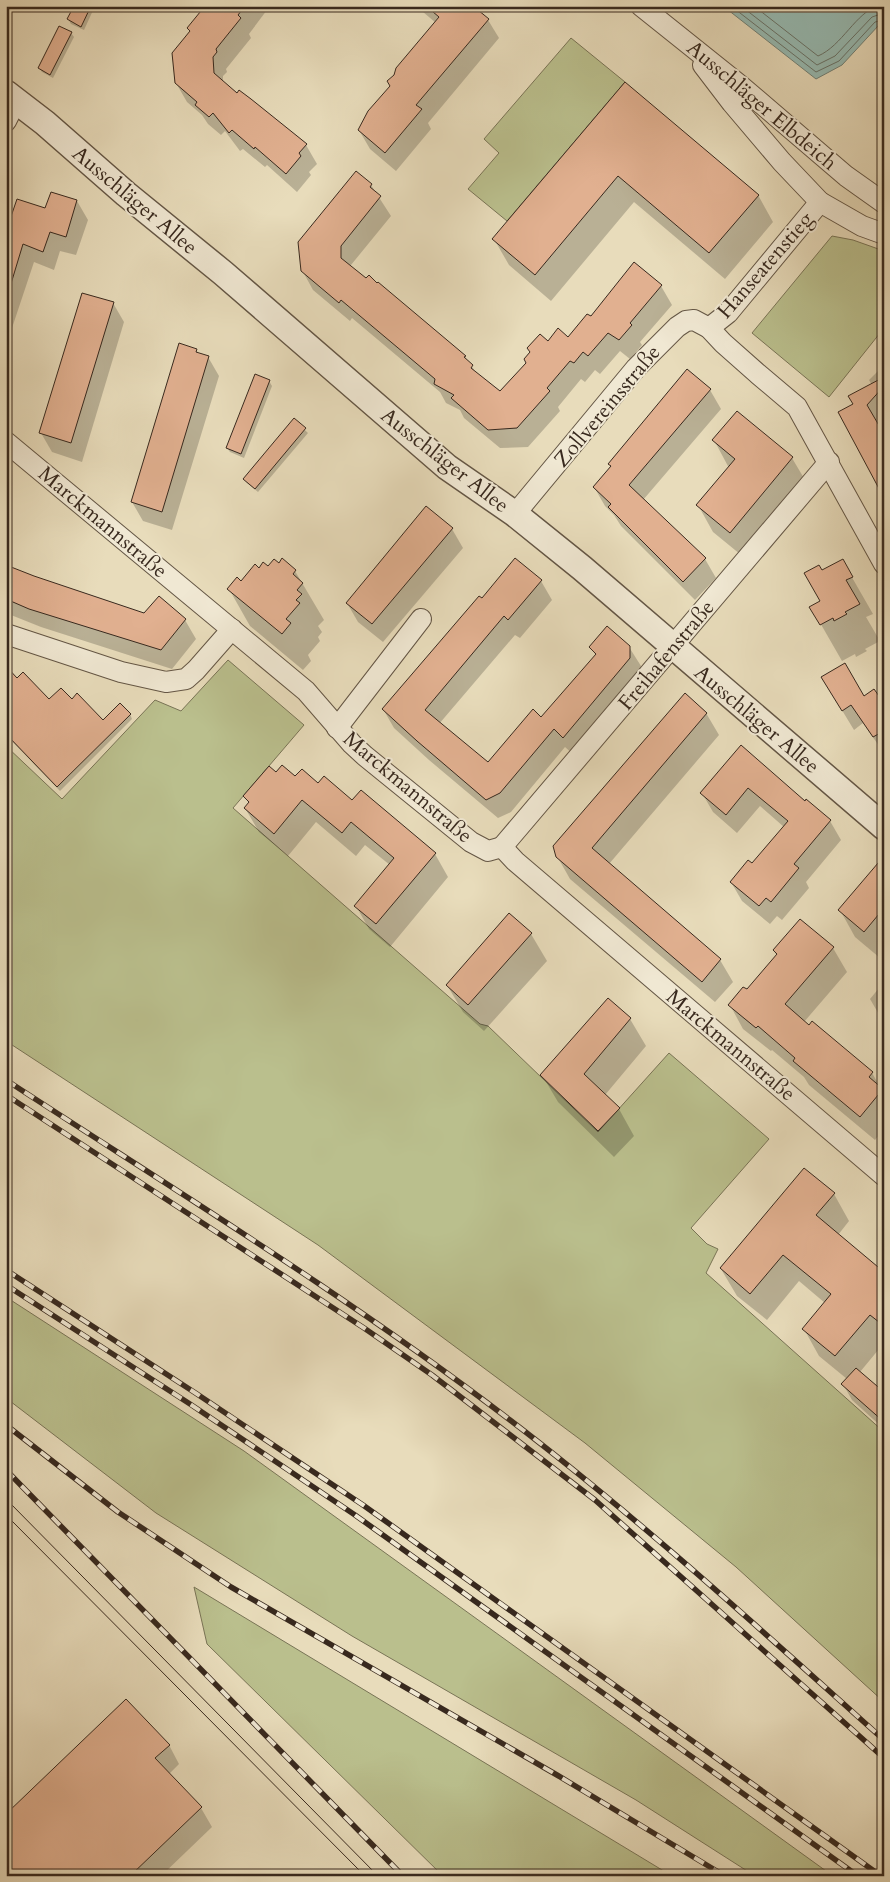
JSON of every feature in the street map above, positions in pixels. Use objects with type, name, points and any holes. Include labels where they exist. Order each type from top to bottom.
[{"type":"street","name":"Ausschläger Elbdeich","points":[[640,6],[682,38],[846,176],[884,203]]},
{"type":"street","name":"Hanseatenstieg","points":[[682,38],[732,103],[782,162],[820,202],[862,226],[884,234]]},
{"type":"street","name":"Ausschläger Allee","points":[[10,105],[126,194],[223,273],[440,461],[515,514],[582,568],[884,827]]},
{"type":"street","name":"Hanseatenstieg","points":[[710,328],[728,312],[820,202]]},
{"type":"street","name":"Zollvereinsstraße","points":[[515,514],[636,368],[670,332],[686,321],[694,320],[710,328]]},
{"type":"street","points":[[710,328],[722,343],[797,407],[884,564]]},
{"type":"street","name":"Marckmannstraße","points":[[6,442],[306,691],[337,728],[365,756],[471,842],[488,851],[502,847],[515,862],[884,1176]]},
{"type":"street","name":"Freihafenstraße","points":[[502,847],[829,462]]},
{"type":"street","points":[[337,728],[422,620]]},
{"type":"street","points":[[6,634],[121,672],[166,682],[186,679],[232,629]]},
{"type":"green space","points":[[571,38],[625,82],[507,221],[468,189],[499,153],[484,139]]},
{"type":"green space","points":[[832,236],[853,240],[884,251],[884,328],[829,397],[752,333]]},
{"type":"green space","points":[[228,660],[304,725],[233,808],[480,1024],[488,1026],[598,1132],[669,1053],[769,1139],[691,1228],[707,1244],[718,1249],[706,1273],[884,1432],[884,1702],[736,1567],[585,1443],[318,1245],[6,1041],[6,746],[62,799],[155,700],[181,711]]},
{"type":"green space","points":[[6,1297],[244,1451],[833,1876],[755,1876],[636,1800],[352,1636],[156,1513],[6,1398]]},
{"type":"green space","points":[[194,1587],[672,1876],[443,1876],[207,1644]]},
{"type":"water","points":[[723,6],[884,6],[884,24],[879,25],[842,65],[816,79]]},
{"type":"building","points":[[74,6],[91,6],[81,27],[67,19]]},
{"type":"building","points":[[205,6],[245,6],[238,15],[241,18],[216,49],[217,52],[213,57],[214,73],[237,93],[239,90],[307,144],[299,153],[301,156],[286,174],[232,130],[229,133],[213,113],[209,117],[195,105],[197,102],[175,83],[172,53],[190,31],[187,28]]},
{"type":"building","points":[[426,6],[473,6],[489,19],[416,105],[422,109],[385,153],[358,130],[368,111],[390,86],[387,81],[394,75],[396,68],[439,17]]},
{"type":"building","points":[[59,26],[72,32],[50,75],[38,68]]},
{"type":"building","points":[[625,82],[759,195],[709,253],[618,176],[535,275],[492,239]]},
{"type":"building","points":[[356,171],[372,184],[370,187],[381,196],[341,246],[341,258],[366,278],[369,275],[378,282],[466,356],[464,357],[473,365],[471,368],[500,391],[526,363],[524,359],[530,352],[527,348],[540,334],[548,341],[558,328],[568,337],[587,314],[591,316],[634,262],[662,285],[630,323],[632,325],[619,340],[608,333],[588,356],[583,352],[574,363],[570,361],[547,388],[550,391],[517,428],[488,430],[451,398],[454,395],[434,384],[435,379],[341,300],[339,303],[301,271],[298,242]]},
{"type":"building","points":[[51,192],[77,200],[66,237],[50,232],[43,252],[23,244],[10,287],[6,287],[6,231],[17,199],[45,208]]},
{"type":"building","points":[[82,293],[114,302],[71,443],[39,433]]},
{"type":"building","points":[[179,343],[197,349],[196,352],[209,356],[162,512],[131,502]]},
{"type":"building","points":[[687,369],[711,389],[629,485],[706,558],[683,582],[608,507],[611,504],[593,487],[611,466],[608,464]]},
{"type":"building","points":[[255,374],[270,380],[241,454],[226,448]]},
{"type":"building","points":[[884,377],[884,386],[867,405],[884,434],[884,498],[838,412],[853,404],[848,396]]},
{"type":"building","points":[[737,411],[793,457],[730,533],[696,505],[735,459],[712,440]]},
{"type":"building","points":[[294,418],[306,428],[255,489],[243,479]]},
{"type":"building","points":[[426,506],[453,528],[372,624],[346,603]]},
{"type":"building","points":[[282,558],[296,570],[293,574],[303,583],[297,590],[302,594],[296,600],[300,603],[286,619],[291,623],[282,634],[227,589],[237,577],[241,581],[255,564],[259,568],[263,562],[268,566],[274,559],[279,563]]},
{"type":"building","points":[[515,558],[542,580],[508,620],[504,616],[425,710],[488,762],[533,709],[541,717],[596,654],[589,647],[607,626],[630,646],[630,658],[563,738],[554,729],[500,793],[486,800],[382,709],[479,596],[482,598]]},
{"type":"building","points":[[843,559],[853,577],[846,580],[860,604],[845,612],[847,614],[834,621],[833,618],[820,625],[809,607],[820,601],[804,573],[819,565],[822,570]]},
{"type":"building","points":[[6,565],[144,613],[159,596],[186,619],[161,650],[29,609],[6,599]]},
{"type":"building","points":[[845,663],[864,696],[874,689],[884,703],[884,731],[873,737],[851,705],[842,711],[821,677]]},
{"type":"building","points":[[6,666],[17,678],[23,672],[49,699],[61,688],[72,699],[77,693],[103,720],[120,703],[131,714],[57,787],[6,734]]},
{"type":"building","points":[[685,693],[707,713],[592,848],[721,959],[702,982],[556,857],[553,846]]},
{"type":"building","points":[[741,745],[805,801],[806,799],[831,820],[794,864],[799,868],[771,902],[766,898],[759,906],[730,882],[748,860],[752,863],[788,821],[748,788],[726,815],[700,793]]},
{"type":"building","points":[[282,765],[295,776],[302,769],[318,783],[324,776],[352,800],[361,790],[436,853],[376,924],[354,906],[394,858],[351,822],[342,833],[302,800],[274,834],[244,808],[249,802],[243,796],[269,766],[276,772]]},
{"type":"building","points":[[884,856],[884,908],[864,932],[838,910]]},
{"type":"building","points":[[509,913],[532,933],[468,1005],[446,985]]},
{"type":"building","points":[[800,919],[834,947],[785,1004],[809,1025],[812,1021],[873,1072],[869,1077],[883,1089],[860,1117],[793,1061],[795,1058],[758,1026],[756,1028],[728,1005],[743,987],[747,989],[777,954],[773,950]]},
{"type":"building","points":[[608,998],[631,1018],[584,1074],[620,1108],[598,1131],[540,1075]]},
{"type":"building","points":[[804,1168],[835,1193],[816,1215],[884,1272],[884,1326],[870,1315],[835,1356],[802,1329],[831,1294],[783,1255],[750,1294],[720,1268]]},
{"type":"building","points":[[856,1368],[884,1392],[884,1422],[841,1384]]},
{"type":"building","points":[[126,1699],[170,1745],[155,1758],[202,1807],[130,1876],[6,1876],[6,1814]]},
{"type":"tram line","points":[[6,1499],[378,1876]]},
{"type":"tram line","points":[[6,1515],[365,1876]]},
{"type":"railway","points":[[6,1080],[325,1288],[510,1420],[654,1536],[884,1740]]},
{"type":"railway","points":[[6,1095],[364,1328],[432,1375],[595,1500],[884,1758]]},
{"type":"railway","points":[[6,1270],[363,1505],[881,1876]]},
{"type":"railway","points":[[6,1285],[190,1404],[355,1515],[858,1876]]},
{"type":"railway","points":[[6,1425],[118,1512],[231,1587],[557,1775],[725,1876]]},
{"type":"railway","points":[[6,1470],[403,1876]]}]
